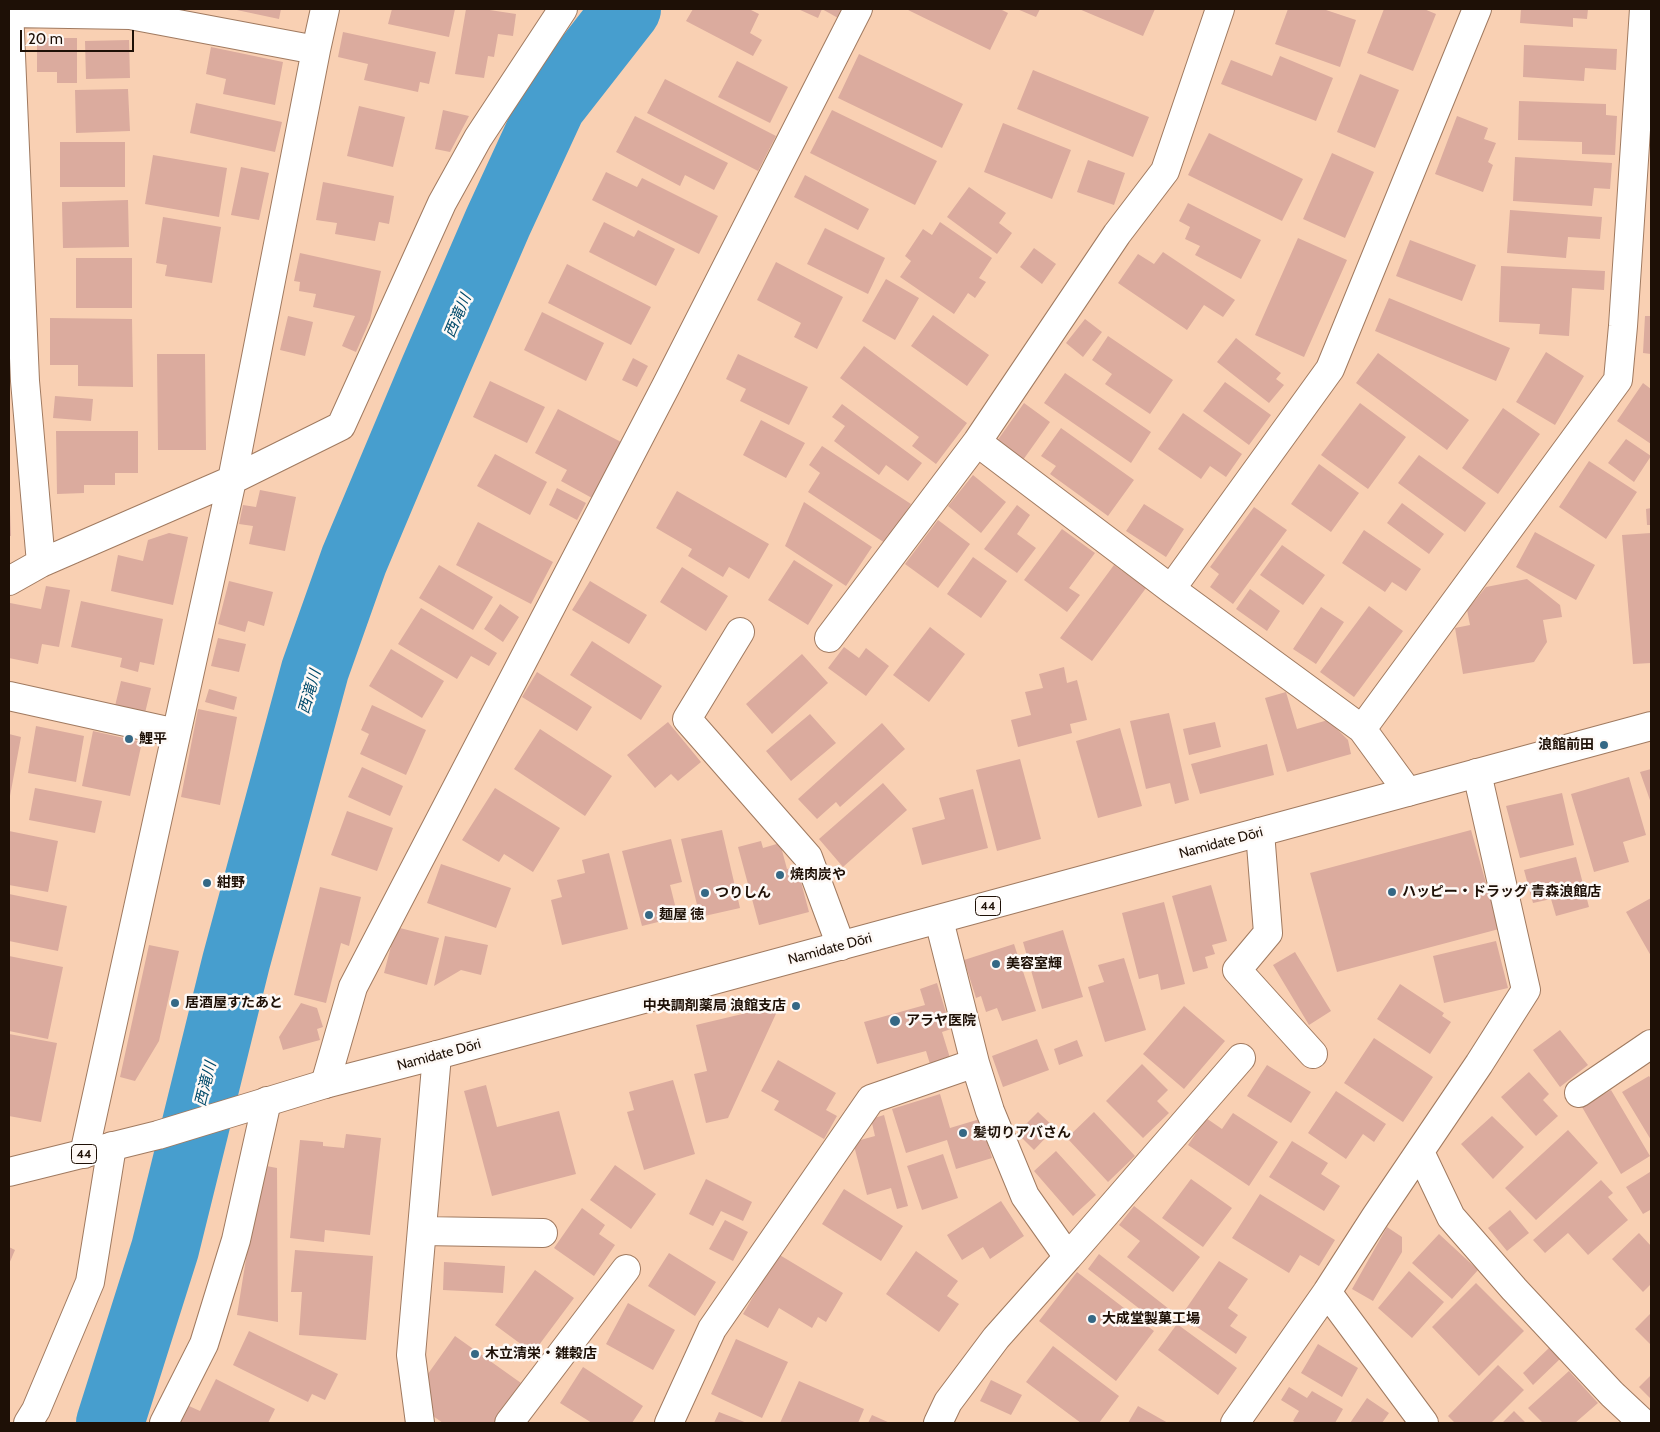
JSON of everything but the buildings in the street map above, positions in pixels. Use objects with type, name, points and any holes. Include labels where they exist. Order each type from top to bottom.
[{"type":"street","points":[[84,1154],[232,480],[325,9]]},
{"type":"street","points":[[9,581],[41,563],[232,480],[341,426],[442,203],[478,138],[549,21],[563,9]]},
{"type":"street","points":[[325,1084],[353,987],[666,386],[858,9]]},
{"type":"street","points":[[829,638],[977,442],[1117,234],[1165,171],[1220,9]]},
{"type":"street","points":[[1171,589],[1330,369],[1477,9]]},
{"type":"street","points":[[1362,728],[1618,380],[1625,306],[1644,9]]},
{"type":"street","points":[[41,563],[25,381],[9,11],[130,15],[316,50]]},
{"type":"street","points":[[977,442],[1171,589],[1362,728],[1408,792]]},
{"type":"street","points":[[740,632],[687,719],[808,857],[841,946]]},
{"type":"street","points":[[9,696],[176,733]]},
{"type":"street","name":"Namidate Dōri","points":[[9,1172],[158,1135],[325,1084],[437,1056],[1651,726]]},
{"type":"street","points":[[1235,1423],[1327,1292],[1526,990],[1477,773]]},
{"type":"street","points":[[1260,832],[1268,933],[1237,970],[1313,1054]]},
{"type":"street","points":[[939,920],[975,1063],[990,1111],[1025,1196],[1068,1257]]},
{"type":"street","points":[[1580,1093],[1651,1044]]},
{"type":"street","points":[[420,1423],[411,1355],[437,1056]]},
{"type":"street","points":[[938,1423],[948,1402],[996,1338],[1242,1058]]},
{"type":"street","points":[[669,1423],[712,1329],[871,1099],[975,1063]]},
{"type":"street","points":[[164,1423],[204,1344],[236,1240],[256,1104]]},
{"type":"street","points":[[28,1423],[36,1410],[90,1282],[112,1146]]},
{"type":"street","points":[[1420,1152],[1451,1217],[1520,1296],[1612,1394],[1643,1423]]},
{"type":"street","points":[[422,1231],[543,1233]]},
{"type":"street","points":[[509,1423],[626,1269]]},
{"type":"street","points":[[1327,1292],[1424,1423]]},
{"type":"waterway","name":"西滝川","points":[[110,1423],[165,1249],[236,962],[315,670],[354,560],[498,222],[552,105],[627,9]]},
{"type":"place","name":"鯉平","points":[[129,739]]},
{"type":"place","name":"浪館前田","points":[[1604,745]]},
{"type":"place","name":"焼肉炭や","points":[[780,875]]},
{"type":"place","name":"紺野","points":[[207,883]]},
{"type":"place","name":"ハッピー・ドラッグ 青森浪館店","points":[[1392,892]]},
{"type":"place","name":"つりしん","points":[[705,893]]},
{"type":"place","name":"麺屋 徳","points":[[649,915]]},
{"type":"place","name":"美容室輝","points":[[996,964]]},
{"type":"place","name":"居酒屋すたあと","points":[[175,1003]]},
{"type":"place","name":"中央調剤薬局 浪館支店","points":[[796,1006]]},
{"type":"place","name":"アラヤ医院","points":[[895,1021]]},
{"type":"place","name":"髪切りアバさん","points":[[963,1133]]},
{"type":"place","name":"大成堂製菓工場","points":[[1092,1319]]},
{"type":"place","name":"木立清栄・雑穀店","points":[[475,1354]]}]
